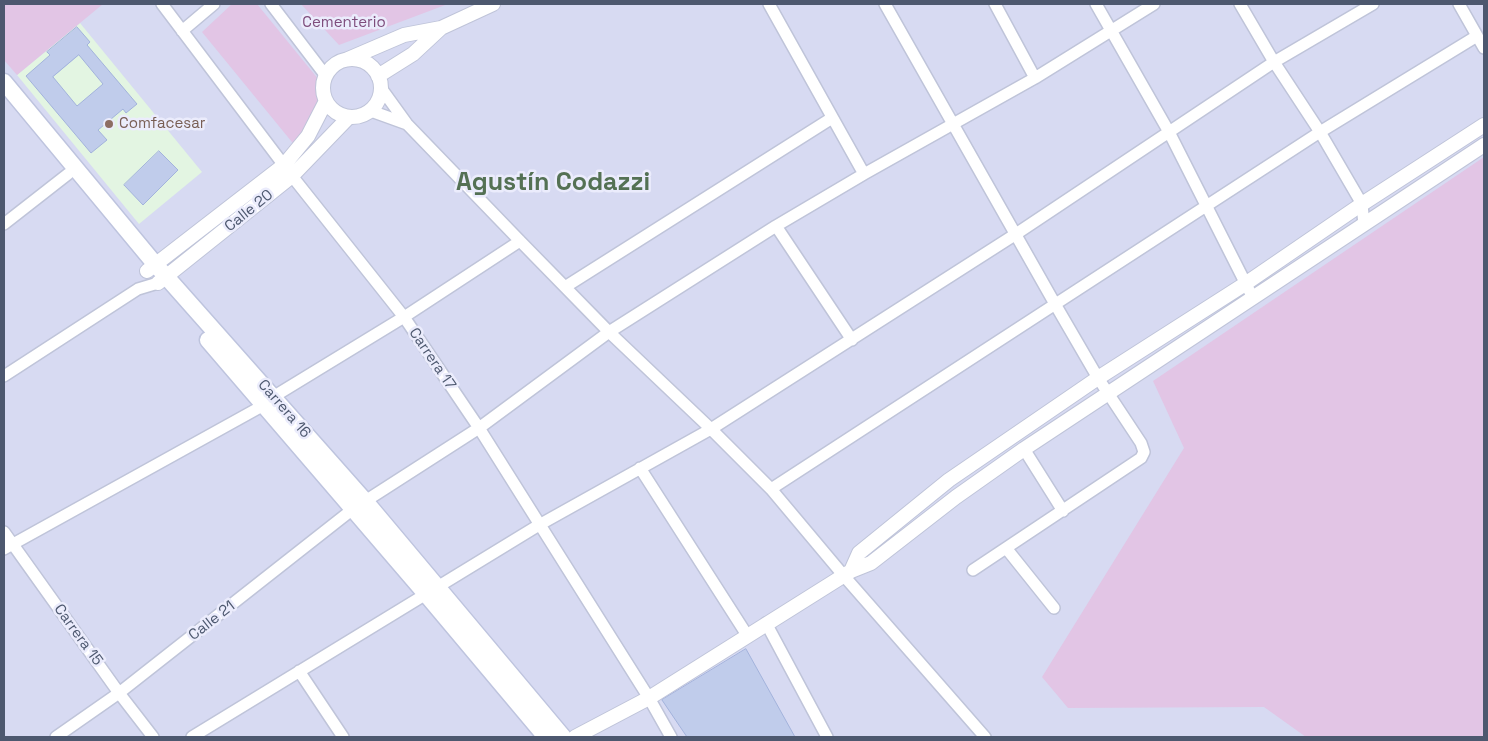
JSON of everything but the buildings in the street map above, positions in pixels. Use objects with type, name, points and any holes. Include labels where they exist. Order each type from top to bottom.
[{"type":"main road","name":"Carrera 16","points":[[4,83],[151,268]]},
{"type":"main road","name":"Carrera 16","points":[[4,98],[68,174],[563,737]]},
{"type":"main road","name":"Carrera 16","points":[[432,590],[546,737]]},
{"type":"street","name":"Carrera 17","points":[[162,4],[288,170],[404,317],[479,428],[671,737]]},
{"type":"street","points":[[182,31],[214,4]]},
{"type":"street","points":[[271,4],[326,76]]},
{"type":"street","points":[[441,28],[380,82],[379,100],[371,110],[360,116],[349,117],[335,112],[326,102],[323,89],[326,76],[334,66],[404,35],[441,28],[493,4]]},
{"type":"street","points":[[769,4],[864,174]]},
{"type":"street","points":[[885,4],[1055,304],[1098,378],[1142,443],[1144,452],[1141,458],[973,570]]},
{"type":"street","points":[[995,4],[1035,78]]},
{"type":"street","points":[[1096,4],[1169,132],[1253,298]]},
{"type":"street","name":"Calle 21","points":[[56,737],[119,693],[359,505],[479,428],[609,332],[776,226],[1035,78],[1154,4]]},
{"type":"street","points":[[1240,4],[1274,62],[1320,132],[1362,204],[1364,225]]},
{"type":"street","points":[[192,737],[539,525],[711,429],[1016,234],[1274,62],[1373,4]]},
{"type":"street","points":[[1459,4],[1484,48]]},
{"type":"street","points":[[771,489],[1208,207],[1320,132],[1478,36]]},
{"type":"street","points":[[345,60],[358,60],[370,65],[407,124],[609,332],[771,489],[847,573],[985,737]]},
{"type":"street","name":"Calle 20","points":[[138,289],[151,268],[288,170],[326,102]]},
{"type":"street","points":[[371,110],[407,124]]},
{"type":"street","name":"Calle 20","points":[[4,376],[138,289],[162,280],[349,117]]},
{"type":"street","points":[[565,287],[832,118]]},
{"type":"street","points":[[847,573],[859,553],[949,480],[1098,378],[1245,284],[1484,124]]},
{"type":"street","points":[[575,737],[648,698],[847,573],[871,563],[956,497],[1024,449],[1484,145]]},
{"type":"street","points":[[4,224],[68,174]]},
{"type":"street","points":[[776,226],[852,340]]},
{"type":"street","points":[[8,547],[268,401],[404,317],[520,241]]},
{"type":"street","points":[[1024,449],[1062,511]]},
{"type":"street","points":[[640,468],[747,635]]},
{"type":"street","name":"Carrera 15","points":[[4,532],[8,547],[153,737]]},
{"type":"street","points":[[1006,548],[1054,608]]},
{"type":"street","points":[[766,623],[827,737]]},
{"type":"street","points":[[299,671],[343,737]]},
{"type":"shaded area","points":[[4,4],[1484,4],[1484,737],[4,737]]},
{"type":"shaded area","name":"Comfacesar","points":[[80,23],[202,172],[139,224],[17,75]]},
{"type":"green space","points":[[4,4],[103,4],[17,75],[4,60]]},
{"type":"green space","points":[[232,4],[257,4],[319,80],[318,103],[296,147],[202,32]]},
{"type":"green space","name":"Cementerio","points":[[301,4],[448,4],[339,45]]},
{"type":"green space","points":[[1484,157],[1484,737],[1306,737],[1264,707],[1068,708],[1042,677],[1184,448],[1153,381]]},
{"type":"place","name":"Comfacesar","points":[[109,124]]},
{"type":"district","name":"Agustín Codazzi","points":[[553,183]]}]
